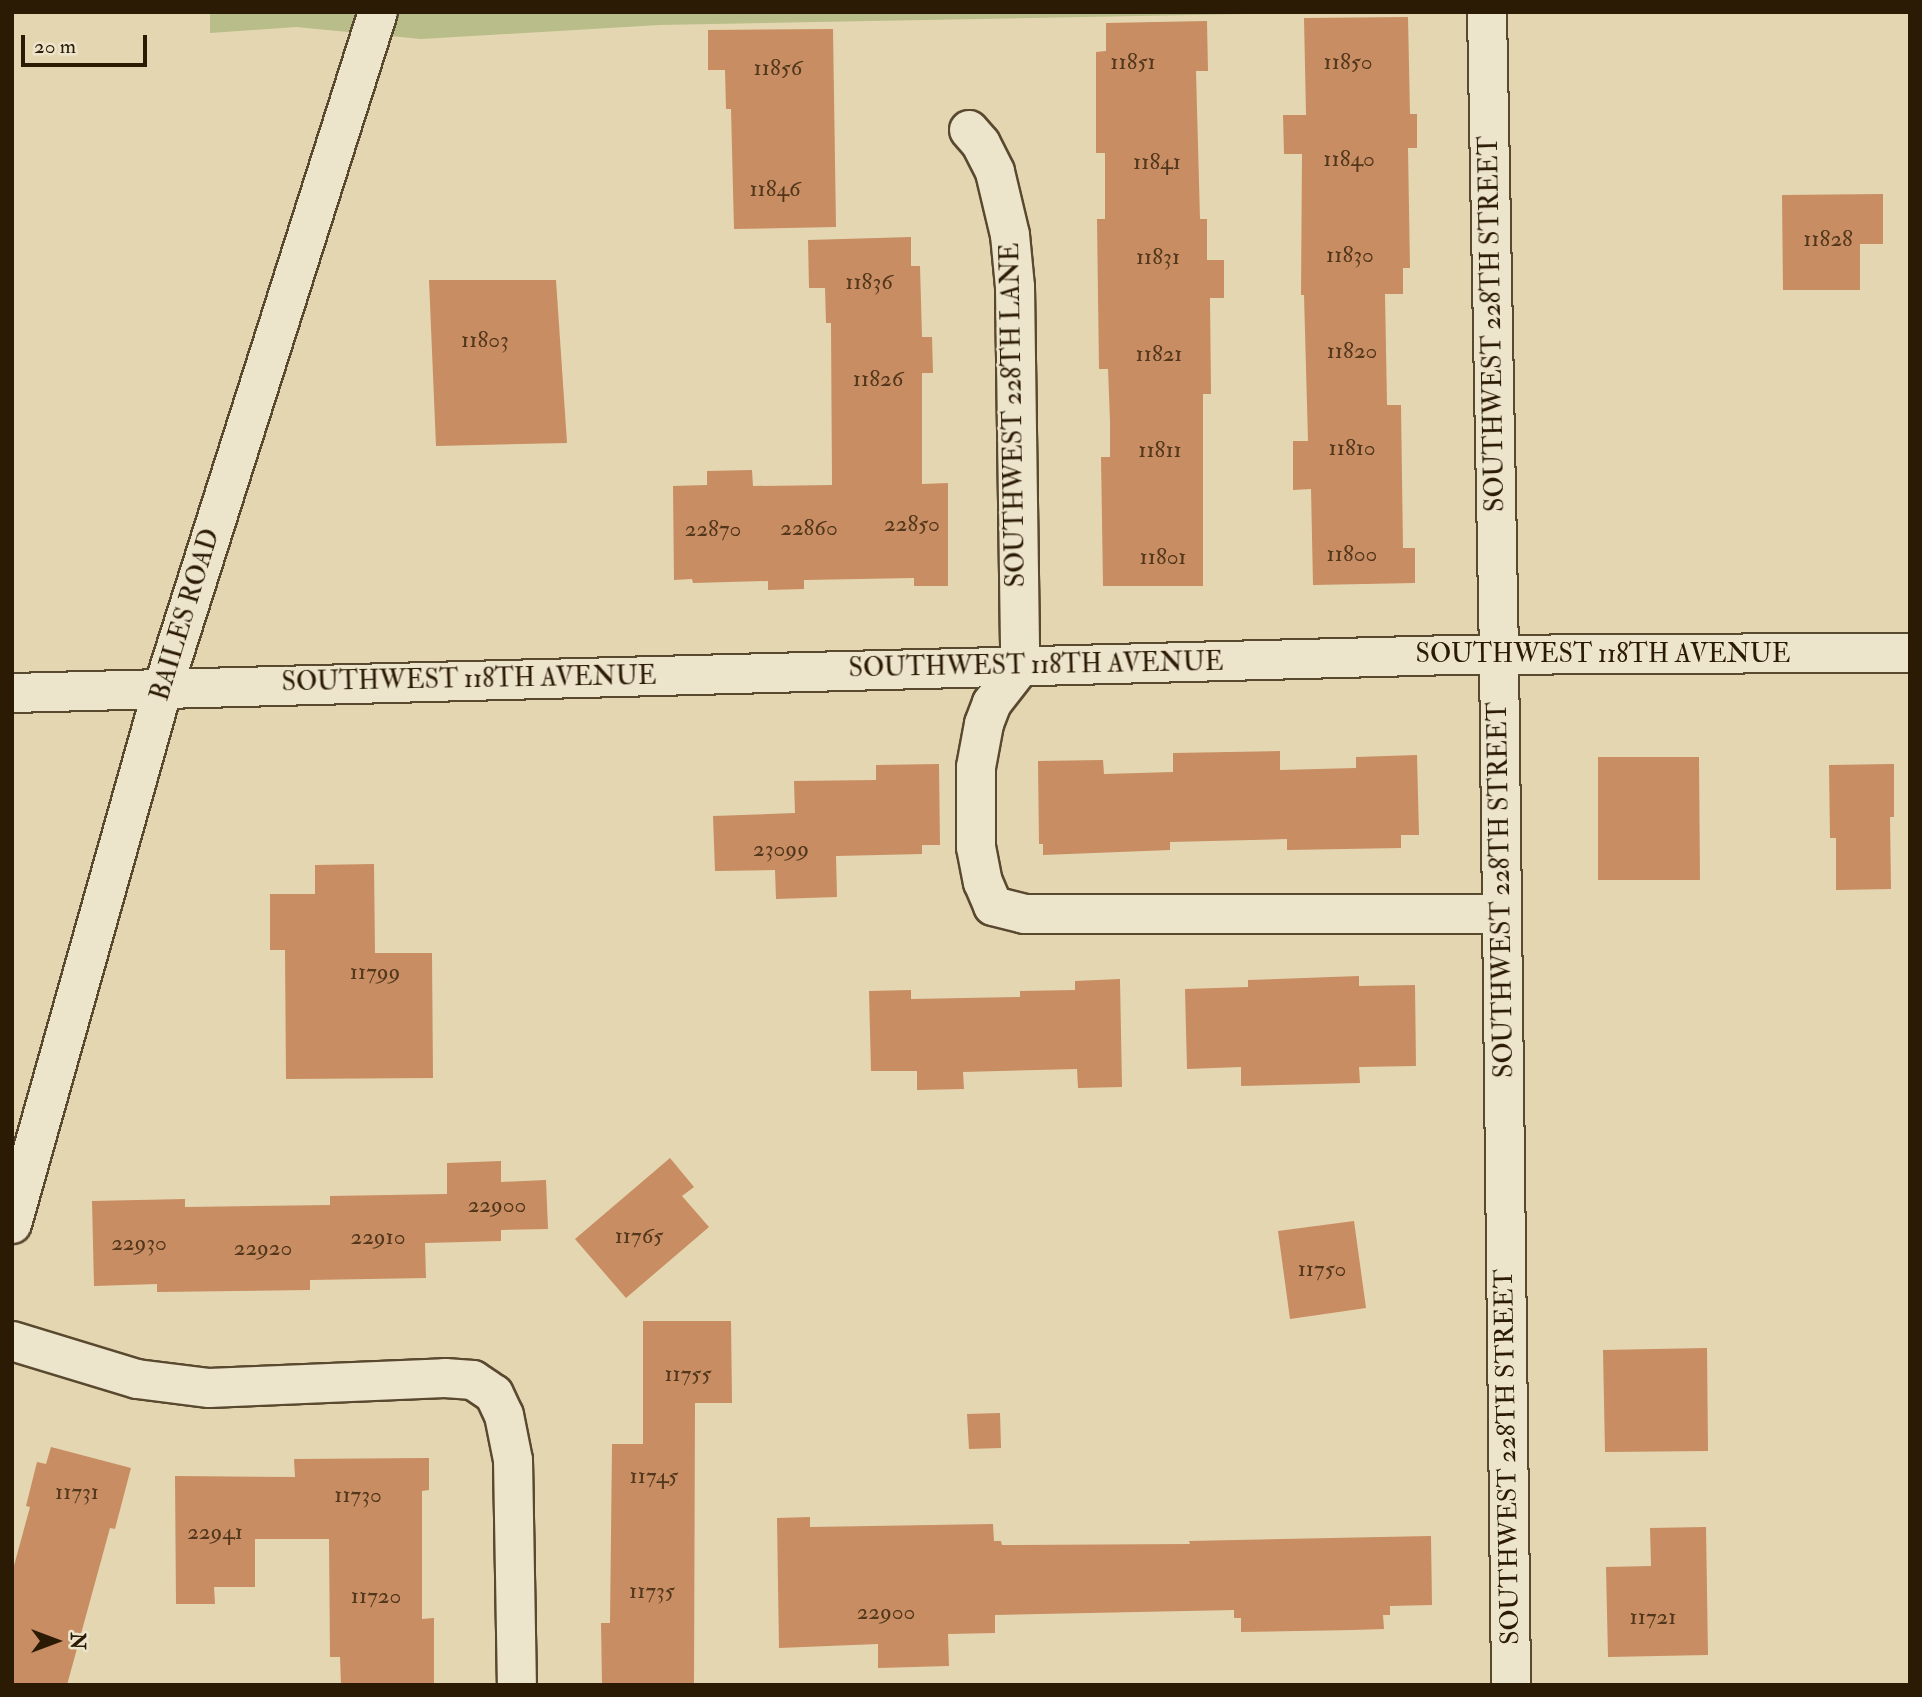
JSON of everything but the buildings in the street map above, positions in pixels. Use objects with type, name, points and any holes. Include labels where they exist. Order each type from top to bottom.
[{"type":"street","name":"BAILES ROAD","points":[[12,1224],[163,688],[378,12]]},
{"type":"street","name":"SOUTHWEST 228TH STREET","points":[[1487,12],[1499,656],[1511,1685]]},
{"type":"street","name":"SOUTHWEST 228TH LANE","points":[[969,131],[981,144],[995,172],[1010,234],[1015,287],[1020,667]]},
{"type":"street","name":"SOUTHWEST 118TH AVENUE","points":[[12,693],[1499,656],[1910,653]]},
{"type":"street","points":[[1020,667],[992,703],[984,724],[975,767],[975,847],[982,881],[993,906],[1024,914],[1502,914]]},
{"type":"street","points":[[12,1342],[137,1379],[209,1388],[445,1378],[473,1380],[494,1394],[504,1415],[513,1460],[517,1685]]},
{"type":"green space","points":[[210,12],[1350,12],[659,25],[421,39],[296,27],[210,33]]}]
